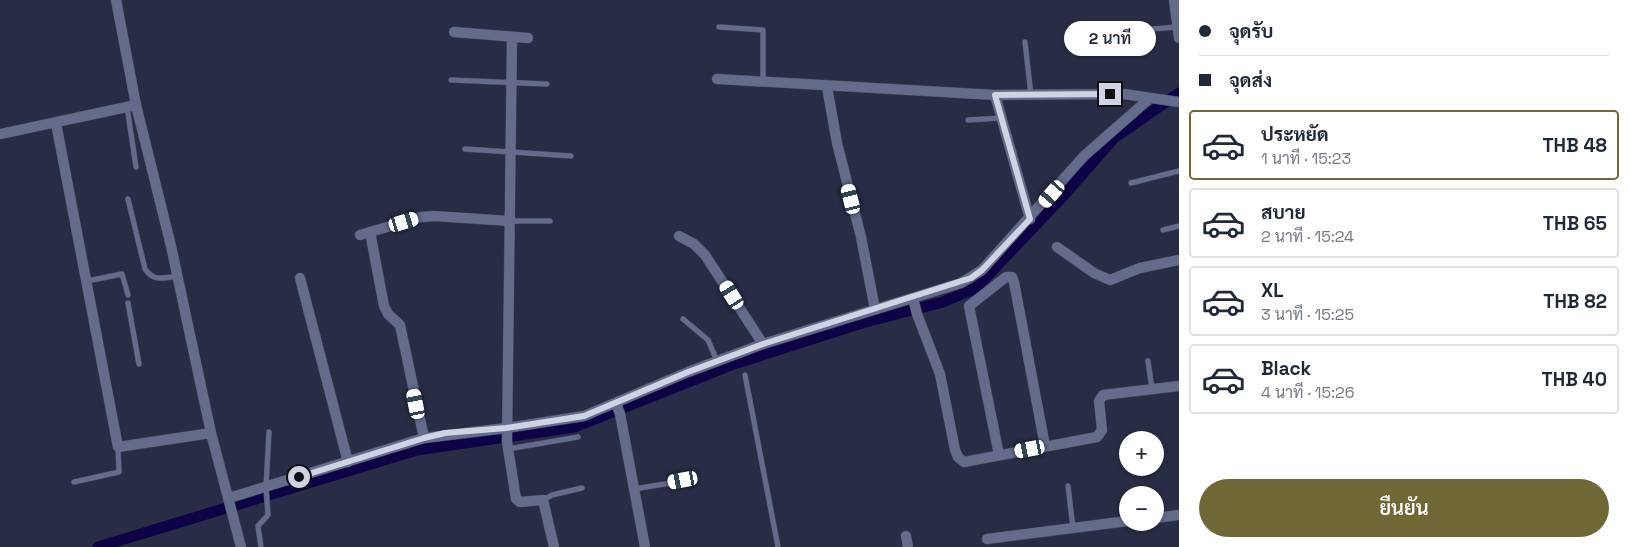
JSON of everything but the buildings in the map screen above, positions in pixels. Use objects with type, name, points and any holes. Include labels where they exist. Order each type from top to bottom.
[{"type":"street","points":[[116,0],[131,106],[177,276],[211,433],[240,547]]},
{"type":"street","points":[[1174,0],[1179,38]]},
{"type":"street","points":[[454,32],[528,38]]},
{"type":"street","points":[[512,37],[507,438],[516,499],[520,502],[544,500],[554,547]]},
{"type":"street","points":[[717,79],[827,87],[995,95],[1124,94],[1175,102]]},
{"type":"street","points":[[827,87],[837,143],[861,237],[875,309]]},
{"type":"street","points":[[995,95],[1030,219]]},
{"type":"street","points":[[230,504],[348,462],[424,438],[445,433],[507,438],[617,408],[716,361],[763,344],[875,309],[913,300],[971,278],[982,270],[1030,219],[1084,156],[1152,99]]},
{"type":"street","points":[[0,134],[131,106]]},
{"type":"street","points":[[56,123],[118,447],[211,433]]},
{"type":"street","points":[[424,438],[400,325],[386,311],[384,306],[365,234],[421,217],[434,216],[510,221]]},
{"type":"street","points":[[678,236],[694,244],[705,255],[763,344]]},
{"type":"street","points":[[1057,247],[1094,273],[1110,280],[1140,268],[1179,260]]},
{"type":"street","points":[[998,455],[970,306],[1006,277],[1012,278],[1014,282],[1045,446]]},
{"type":"street","points":[[300,278],[348,462]]},
{"type":"street","points":[[913,300],[940,374],[958,457],[964,462],[1097,436],[1101,434],[1102,430],[1099,401],[1103,394],[1179,386]]},
{"type":"street","points":[[617,408],[645,547]]},
{"type":"street","points":[[1164,517],[1179,515]]},
{"type":"street","points":[[987,540],[1119,522]]},
{"type":"street","points":[[906,536],[908,547]]},
{"type":"lane","points":[[1102,33],[1177,27]]},
{"type":"lane","points":[[719,28],[763,30],[763,83]]},
{"type":"lane","points":[[1026,42],[1032,95]]},
{"type":"lane","points":[[451,80],[547,84]]},
{"type":"lane","points":[[131,106],[136,167]]},
{"type":"lane","points":[[968,120],[1001,118]]},
{"type":"lane","points":[[465,149],[571,156]]},
{"type":"lane","points":[[1131,183],[1179,171]]},
{"type":"lane","points":[[128,200],[145,269],[149,276],[156,279],[177,276]]},
{"type":"lane","points":[[510,221],[550,222]]},
{"type":"lane","points":[[1163,230],[1179,226]]},
{"type":"lane","points":[[87,281],[122,274],[128,295]]},
{"type":"lane","points":[[128,303],[139,364]]},
{"type":"lane","points":[[683,319],[708,340],[716,361]]},
{"type":"lane","points":[[1148,361],[1152,389]]},
{"type":"lane","points":[[745,375],[778,547]]},
{"type":"lane","points":[[261,547],[258,526],[268,515],[269,432]]},
{"type":"lane","points":[[507,438],[578,437]]},
{"type":"lane","points":[[74,482],[119,472],[118,447]]},
{"type":"lane","points":[[634,490],[683,480]]},
{"type":"lane","points":[[1068,486],[1073,528]]},
{"type":"lane","points":[[544,500],[552,495],[582,488]]},
{"type":"waterway","points":[[98,547],[417,450],[575,427],[734,364],[862,323],[943,302],[976,288],[1064,195],[1114,138],[1179,93]]},
{"type":"route","points":[[299,477],[445,433],[506,428],[584,416],[688,372],[763,344],[961,283],[982,270],[1030,219],[995,95],[1110,94]]}]
